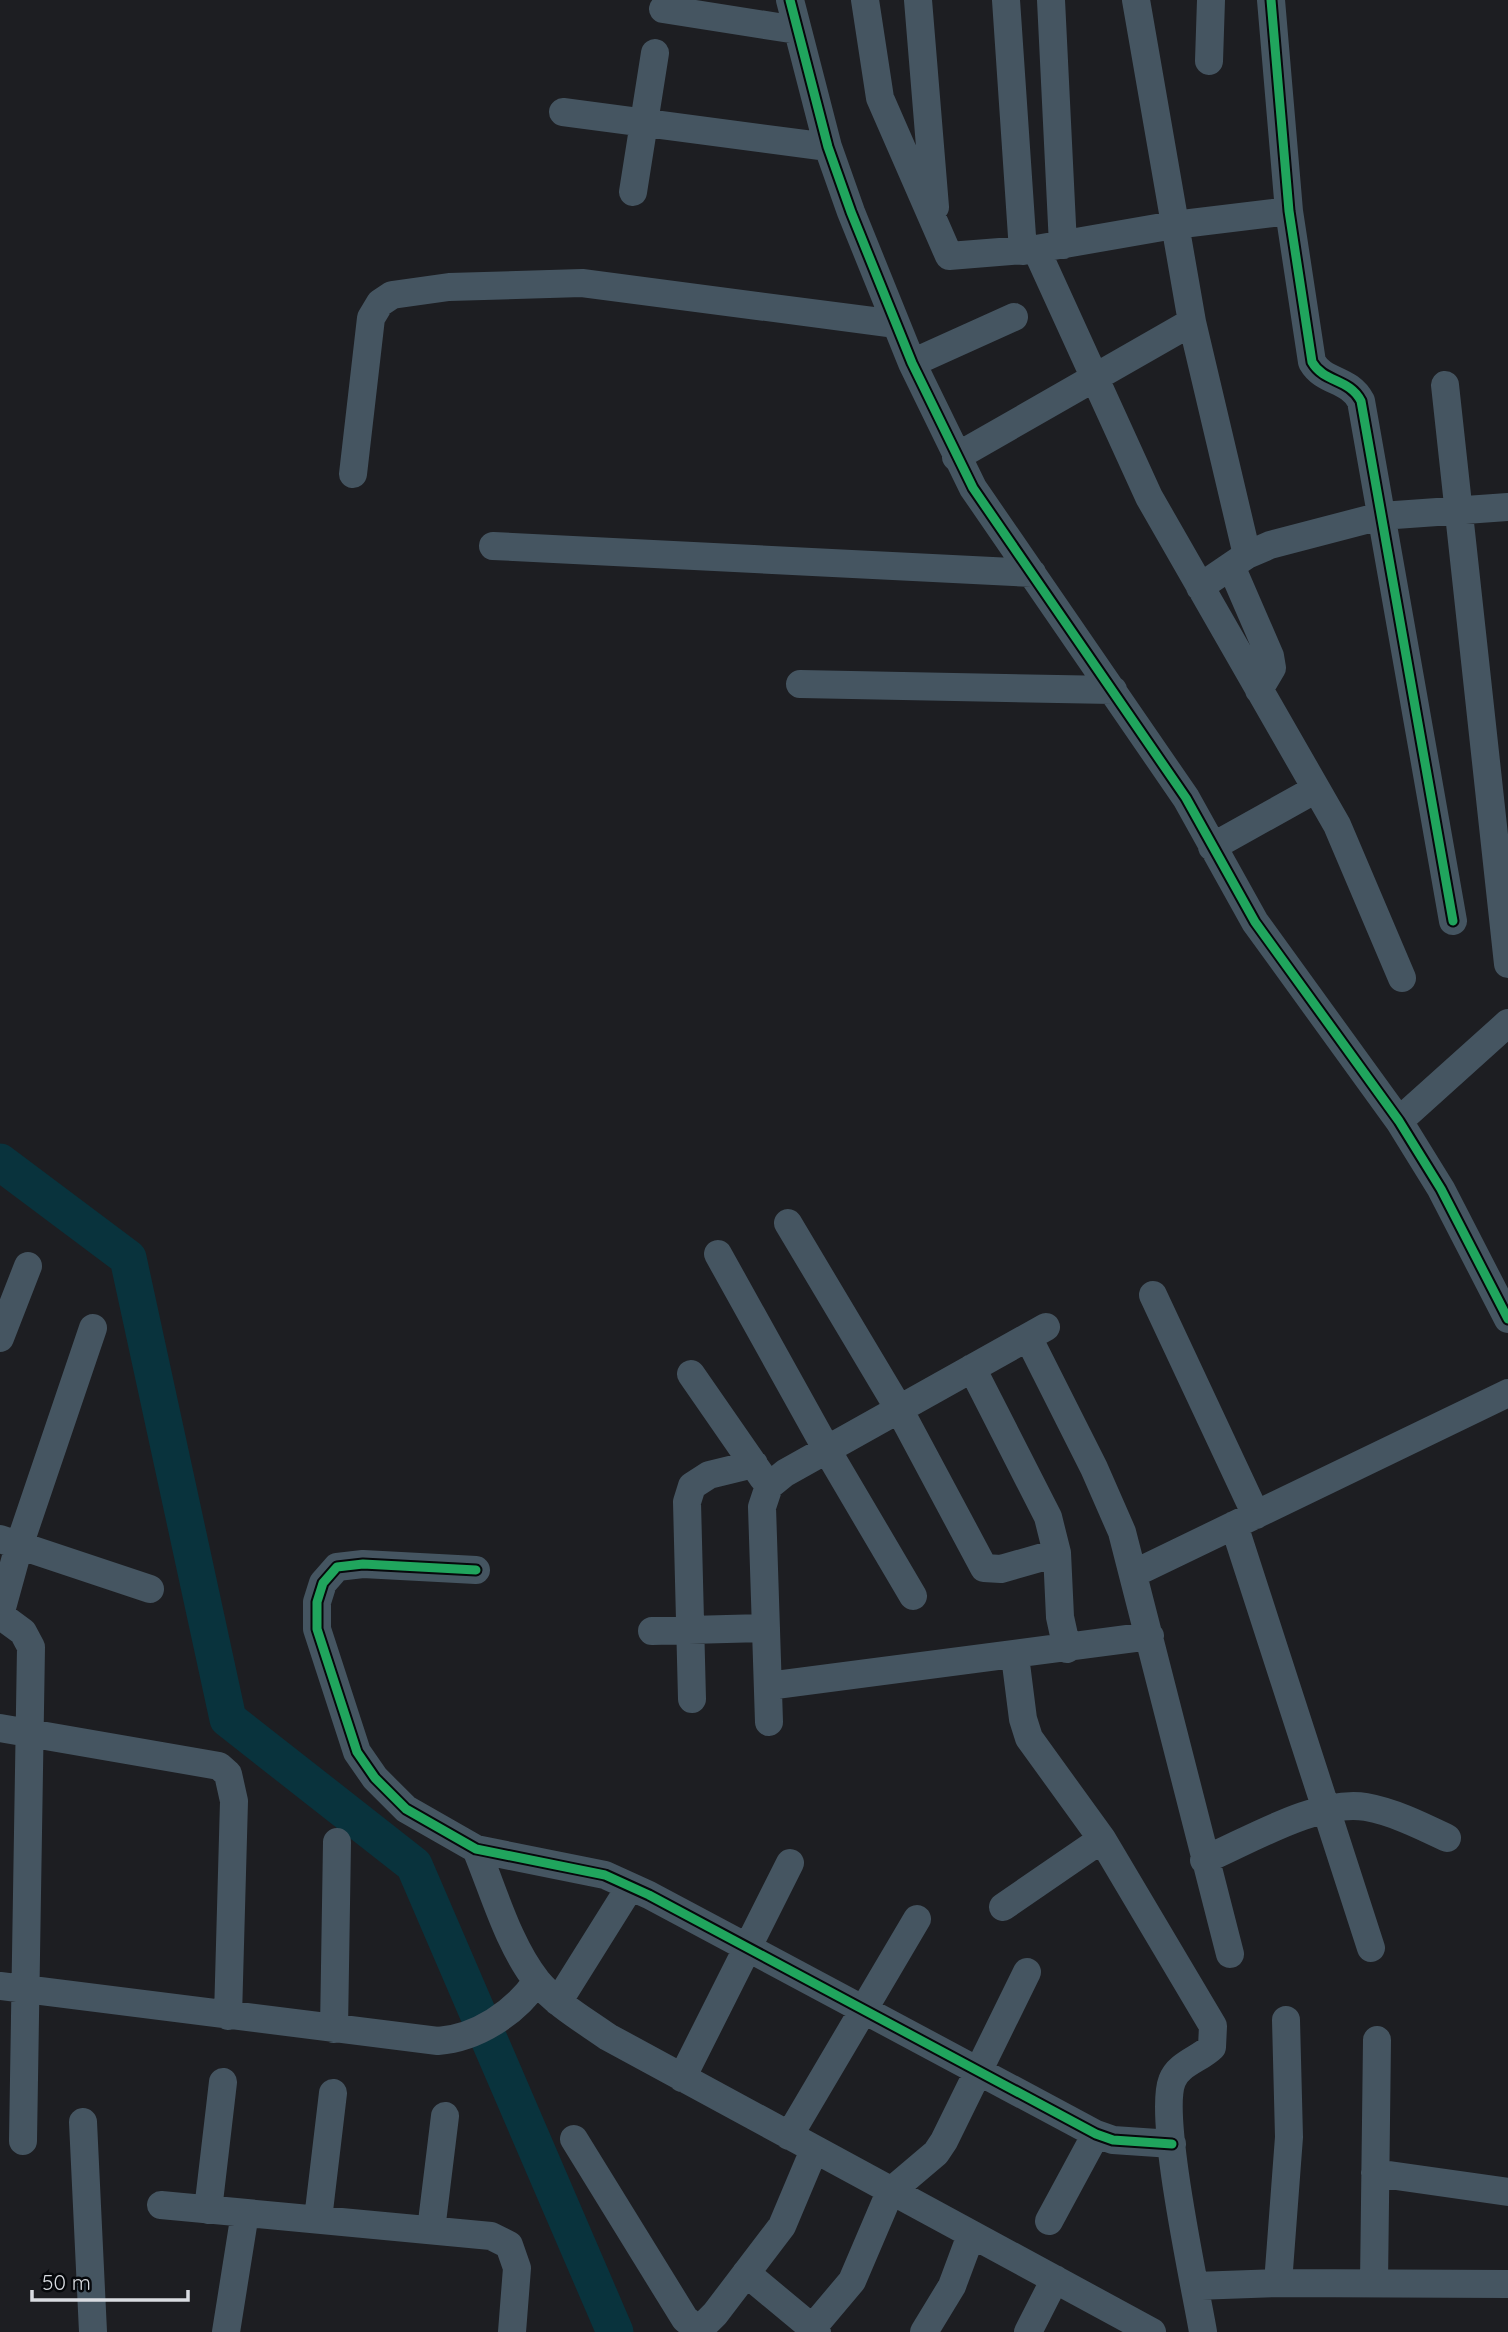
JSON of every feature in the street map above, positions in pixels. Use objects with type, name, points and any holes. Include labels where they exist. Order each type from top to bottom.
[{"type":"street","points":[[790,0],[828,147],[912,363],[972,488],[1186,798],[1255,922],[1399,1121],[1441,1189],[1508,1319]]},
{"type":"street","points":[[865,0],[880,98],[945,252],[955,258],[1040,248],[1174,225],[1289,211]]},
{"type":"street","points":[[918,0],[937,234]]},
{"type":"street","points":[[1006,0],[1040,248],[1093,379],[1149,497],[1337,825],[1402,978]]},
{"type":"street","points":[[1040,248],[1051,0]]},
{"type":"street","points":[[1136,0],[1174,225],[1239,560],[1270,656],[1272,668],[1259,690]]},
{"type":"street","points":[[1209,61],[1211,0]]},
{"type":"street","points":[[1271,0],[1289,211],[1312,362],[1316,370],[1354,389],[1361,401],[1453,921]]},
{"type":"street","points":[[663,9],[797,30]]},
{"type":"street","points":[[633,192],[655,53]]},
{"type":"street","points":[[564,111],[828,147]]},
{"type":"street","points":[[353,474],[371,318],[380,303],[393,295],[449,288],[582,283],[896,324]]},
{"type":"street","points":[[912,363],[1014,317]]},
{"type":"street","points":[[957,457],[1192,322]]},
{"type":"street","points":[[1445,386],[1456,511],[1495,737],[1508,964]]},
{"type":"street","points":[[1200,587],[1239,560],[1270,545],[1381,516],[1508,508]]},
{"type":"street","points":[[494,546],[1032,573]]},
{"type":"street","points":[[800,684],[1113,690]]},
{"type":"street","points":[[1212,847],[1316,789]]},
{"type":"street","points":[[1399,1121],[1508,1023]]},
{"type":"street","points":[[788,1223],[899,1409],[984,1568],[1001,1569],[1057,1553]]},
{"type":"street","points":[[718,1254],[827,1450],[913,1596]]},
{"type":"street","points":[[0,1338],[28,1266]]},
{"type":"street","points":[[1153,1295],[1245,1520],[1325,1810],[1371,1948]]},
{"type":"street","points":[[23,2141],[12,1989],[31,1734],[31,1647],[23,1632],[0,1615],[9,1543],[93,1328]]},
{"type":"street","points":[[692,1699],[687,1502],[692,1486],[709,1475],[761,1475],[827,1450],[1037,1332],[1110,1503],[1133,1574],[1230,1954]]},
{"type":"street","points":[[972,1368],[1048,1517],[1057,1553],[1060,1617],[1067,1649]]},
{"type":"street","points":[[691,1374],[761,1475],[769,1722]]},
{"type":"street","points":[[1133,1574],[1508,1393]]},
{"type":"street","points":[[9,1543],[150,1590]]},
{"type":"street","points":[[476,1570],[363,1564],[337,1567],[323,1583],[317,1602],[317,1629],[357,1752],[375,1778],[406,1809],[476,1849],[605,1875],[631,1887],[1097,2134],[1114,2140],[1172,2144]]},
{"type":"street","points":[[652,1631],[766,1628]]},
{"type":"street","points":[[768,1686],[1015,1656],[1150,1636]]},
{"type":"street","points":[[1015,1656],[1023,1719],[1029,1738],[1102,1839],[1213,2026],[1212,2047],[1184,2066],[1172,2080],[1172,2144],[1203,2332]]},
{"type":"street","points":[[0,1728],[219,1766],[228,1774],[234,1801],[228,2016]]},
{"type":"street","points":[[1204,1860],[1325,1810],[1341,1806],[1366,1807],[1415,1822],[1447,1838]]},
{"type":"street","points":[[1003,1907],[1102,1839]]},
{"type":"street","points":[[334,2029],[337,1842]]},
{"type":"street","points":[[476,1849],[520,1954],[537,1980],[558,2002],[608,2037],[1055,2279],[1136,2328]]},
{"type":"street","points":[[682,2078],[750,1948],[790,1863]]},
{"type":"street","points":[[558,2002],[631,1887]]},
{"type":"street","points":[[789,2136],[917,1919]]},
{"type":"street","points":[[746,2273],[813,2331],[852,2281],[890,2192],[936,2153],[980,2072],[1027,1972]]},
{"type":"street","points":[[12,1989],[438,2041],[466,2036],[513,2009],[537,1980]]},
{"type":"street","points":[[1278,2283],[1289,2137],[1286,2020]]},
{"type":"street","points":[[1374,2283],[1377,2040]]},
{"type":"street","points":[[208,2210],[223,2082]]},
{"type":"street","points":[[318,2220],[332,2093]]},
{"type":"street","points":[[431,2230],[445,2116]]},
{"type":"street","points":[[83,2122],[93,2332]]},
{"type":"street","points":[[1049,2221],[1097,2134]]},
{"type":"street","points":[[574,2139],[685,2319],[694,2326],[705,2323],[782,2226],[814,2150]]},
{"type":"street","points":[[1376,2173],[1508,2192]]},
{"type":"street","points":[[161,2205],[491,2236],[509,2245],[517,2268],[512,2332]]},
{"type":"street","points":[[226,2332],[245,2213]]},
{"type":"street","points":[[925,2332],[952,2286],[971,2235]]},
{"type":"street","points":[[1028,2332],[1055,2279]]},
{"type":"street","points":[[1195,2286],[1278,2283],[1508,2284]]},
{"type":"waterway","points":[[0,1162],[128,1258],[228,1719],[414,1865],[615,2332]]},
{"type":"cycle path","points":[[790,0],[828,147],[851,212],[912,363],[973,488],[1186,798],[1255,922],[1399,1121],[1441,1189],[1508,1319]]},
{"type":"cycle path","points":[[1271,0],[1289,211],[1312,362],[1323,374],[1350,388],[1361,401],[1453,921]]},
{"type":"cycle path","points":[[476,1570],[363,1564],[337,1567],[323,1583],[317,1602],[317,1629],[357,1752],[375,1778],[406,1809],[476,1849],[605,1875],[649,1895],[1096,2134],[1113,2140],[1172,2144]]}]
